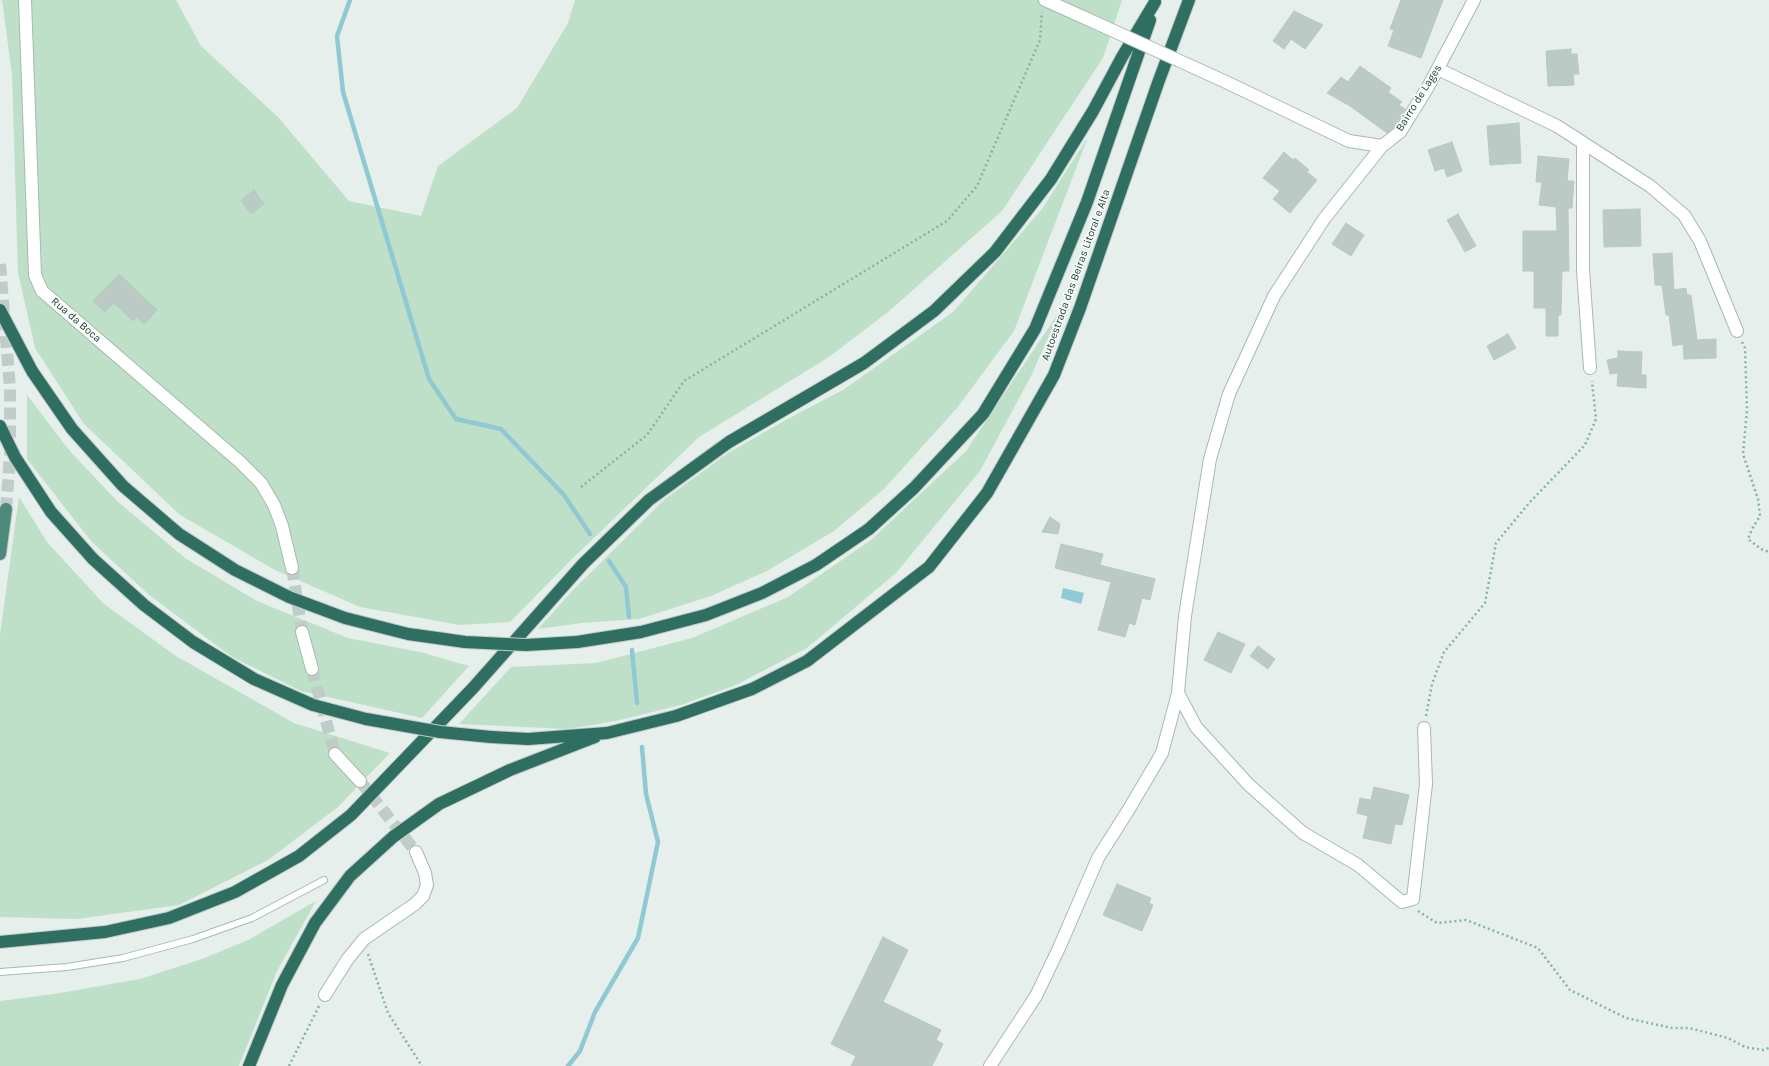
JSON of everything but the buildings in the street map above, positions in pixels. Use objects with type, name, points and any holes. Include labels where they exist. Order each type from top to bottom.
[{"type":"highway","name":"Autoestrada das Beiras Litoral e Alta","points":[[0,426],[15,457],[51,512],[93,559],[144,605],[193,642],[254,679],[313,705],[366,719],[440,732],[528,740],[607,733],[676,716],[752,689],[807,662],[929,567],[987,494],[1054,375],[1080,308],[1158,83],[1189,0]]},
{"type":"highway","name":"Autoestrada das Beiras Litoral e Alta","points":[[0,310],[32,371],[72,429],[123,486],[179,534],[235,570],[288,597],[345,618],[408,634],[465,642],[526,645],[577,642],[642,632],[706,616],[762,594],[816,565],[869,529],[914,488],[983,414],[1035,329],[1087,202],[1155,1]]},
{"type":"highway","points":[[0,942],[106,932],[169,918],[235,892],[299,856],[351,815],[473,688],[583,564],[649,500],[729,442],[864,363],[934,311],[995,252],[1051,179],[1093,111],[1122,57],[1155,1]]},
{"type":"highway","points":[[0,554],[6,509]]},
{"type":"highway","points":[[249,1066],[282,985],[315,923],[350,876],[394,837],[439,804],[510,770],[607,733]]},
{"type":"street","name":"Rua da Boca","points":[[24,0],[34,275],[42,291],[240,462],[261,483],[274,505],[282,526],[292,568]]},
{"type":"street","name":"Bairro de Lages","points":[[990,1066],[1036,996],[1098,858],[1130,809],[1162,753],[1178,693],[1185,616],[1210,459],[1229,394],[1274,296],[1324,219],[1382,146],[1400,132],[1438,69],[1474,0]]},
{"type":"street","points":[[1044,3],[1083,17],[1226,82],[1349,141],[1382,146]]},
{"type":"street","points":[[1438,69],[1557,126],[1650,186],[1684,215],[1700,241],[1737,331]]},
{"type":"street","points":[[1583,143],[1583,270],[1590,368]]},
{"type":"street","points":[[302,632],[312,668]]},
{"type":"street","points":[[1178,693],[1196,727],[1249,785],[1302,834],[1358,865],[1402,902],[1413,899],[1426,784],[1424,728]]},
{"type":"street","points":[[335,754],[360,781]]},
{"type":"street","points":[[325,995],[347,960],[364,939],[416,904],[423,896],[427,885],[425,873],[416,852]]},
{"type":"lane","points":[[0,972],[67,967],[123,958],[193,940],[252,918],[324,880]]},
{"type":"path","points":[[581,487],[647,435],[684,381],[947,221],[977,186],[1040,40],[1044,3]]},
{"type":"path","points":[[1737,331],[1745,348],[1747,410],[1743,454],[1758,499],[1760,516],[1752,528],[1748,539],[1769,552]]},
{"type":"path","points":[[1424,728],[1432,684],[1444,652],[1486,603],[1496,543],[1530,502],[1585,445],[1596,419],[1590,368]]},
{"type":"path","points":[[1402,902],[1437,923],[1466,920],[1538,948],[1570,990],[1626,1018],[1672,1028],[1689,1028],[1728,1038],[1745,1047],[1763,1050],[1769,1048]]},
{"type":"path","points":[[364,939],[388,1013],[422,1066]]},
{"type":"path","points":[[289,1066],[325,995]]},
{"type":"green space","points":[[2,0],[176,0],[201,46],[278,117],[349,201],[421,216],[438,166],[517,108],[568,23],[575,0],[1122,0],[1103,58],[1002,211],[888,312],[829,357],[699,437],[572,559],[510,622],[460,625],[360,607],[275,570],[180,515],[84,424],[35,348],[18,273],[12,75]]},
{"type":"green space","points":[[1088,137],[1014,331],[957,408],[884,489],[834,531],[767,571],[711,596],[639,619],[582,623],[538,629],[574,589],[665,499],[728,453],[791,417],[843,390],[953,312],[1042,209]]},
{"type":"green space","points":[[1061,309],[1031,376],[980,471],[896,573],[807,648],[736,685],[681,705],[616,721],[568,729],[459,724],[511,667],[596,663],[692,638],[788,597],[871,540],[966,451]]},
{"type":"green space","points":[[27,395],[69,450],[117,501],[185,558],[257,601],[348,638],[420,652],[469,666],[422,718],[301,691],[232,657],[148,594],[91,541],[27,459]]},
{"type":"green space","points":[[19,497],[47,542],[104,604],[176,656],[294,723],[390,753],[338,807],[268,860],[179,905],[77,919],[0,917],[0,634]]},
{"type":"green space","points":[[316,901],[277,971],[239,1066],[0,1066],[0,1001],[54,994],[140,979],[202,959],[248,940]]},
{"type":"water","points":[[1063,588],[1084,593],[1081,604],[1061,598]]},
{"type":"waterway","points":[[350,0],[337,36],[343,92],[429,379],[456,419],[501,429],[564,495],[590,534]]},
{"type":"waterway","points":[[609,561],[626,587],[629,617]]},
{"type":"waterway","points":[[632,650],[637,703]]},
{"type":"waterway","points":[[568,1066],[580,1051],[595,1012],[638,938],[658,842],[646,794],[642,747]]},
{"type":"tunnel","points":[[0,264],[10,388],[10,456],[6,509]]},
{"type":"tunnel","points":[[292,568],[302,632]]},
{"type":"tunnel","points":[[312,669],[335,754]]},
{"type":"tunnel","points":[[360,781],[416,852]]}]
